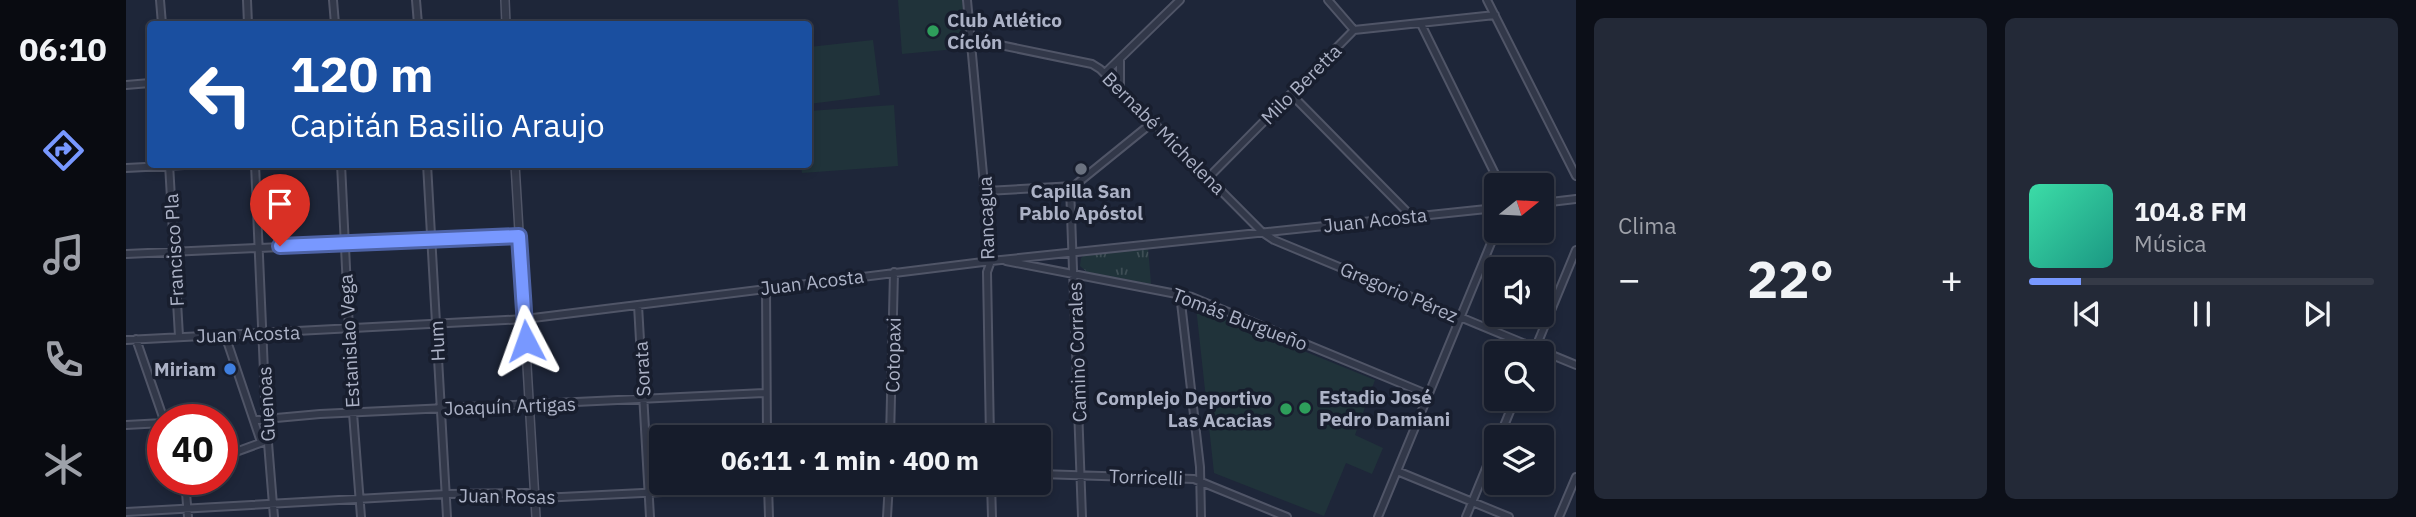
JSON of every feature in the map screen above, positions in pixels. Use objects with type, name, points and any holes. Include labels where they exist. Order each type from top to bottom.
[{"type":"street","points":[[160,0],[162,21]]},
{"type":"street","points":[[247,0],[248,21]]},
{"type":"street","points":[[333,0],[335,21]]},
{"type":"street","points":[[416,0],[418,21]]},
{"type":"street","points":[[505,0],[506,21]]},
{"type":"street","name":"Rancagua","points":[[967,0],[991,261],[987,272],[990,425]]},
{"type":"street","points":[[1105,73],[1180,0]]},
{"type":"street","points":[[1328,0],[1354,30]]},
{"type":"street","points":[[1487,0],[1576,176]]},
{"type":"street","name":"Milo Beretta","points":[[1208,177],[1354,30],[1494,15]]},
{"type":"street","points":[[1421,24],[1495,173]]},
{"type":"street","name":"Bernabé Michelena","points":[[971,39],[1092,64],[1105,73],[1262,232]]},
{"type":"street","points":[[1120,89],[1121,57]]},
{"type":"street","points":[[126,85],[147,83]]},
{"type":"street","points":[[1291,94],[1412,217]]},
{"type":"street","points":[[986,191],[1070,187],[1091,176],[1153,122]]},
{"type":"street","points":[[126,168],[147,167]]},
{"type":"street","name":"Francisco Pla","points":[[169,168],[179,337]]},
{"type":"street","name":"Guenoas","points":[[255,168],[264,334],[264,441],[274,517]]},
{"type":"street","name":"Estanislao Vega","points":[[341,168],[361,517]]},
{"type":"street","name":"Hum","points":[[427,168],[447,517]]},
{"type":"street","points":[[515,168],[536,517]]},
{"type":"street","name":"Camino Corrales","points":[[1070,187],[1082,517]]},
{"type":"street","points":[[1554,202],[1576,199]]},
{"type":"street","name":"Juan Acosta","points":[[126,340],[524,319],[1073,251],[1484,209]]},
{"type":"street","name":"Gregorio Pérez","points":[[1262,232],[1274,240],[1513,341]]},
{"type":"street","points":[[126,254],[519,236]]},
{"type":"street","points":[[1378,517],[1491,243]]},
{"type":"street","points":[[1539,341],[1576,250]]},
{"type":"street","name":"Tomás Burgueño","points":[[1003,260],[1180,294],[1429,395]]},
{"type":"street","name":"Cotopaxi","points":[[890,425],[894,272]]},
{"type":"street","points":[[766,288],[767,425]]},
{"type":"street","points":[[1180,294],[1201,480],[1201,517]]},
{"type":"street","name":"Sorata","points":[[638,305],[649,493]]},
{"type":"street","points":[[225,335],[254,420],[264,441],[238,451]]},
{"type":"street","points":[[136,339],[157,404]]},
{"type":"street","name":"Gregorio Pérez","points":[[1554,357],[1576,365]]},
{"type":"street","name":"Joaquín Artigas","points":[[254,420],[766,393]]},
{"type":"street","points":[[126,425],[147,423]]},
{"type":"street","points":[[1397,471],[1509,517]]},
{"type":"street","points":[[1466,517],[1484,473]]},
{"type":"street","name":"Torricelli","points":[[1051,474],[1201,480],[1284,516]]},
{"type":"street","points":[[1559,517],[1576,477]]},
{"type":"street","name":"Juan Rosas","points":[[126,512],[446,494],[527,493],[535,496],[649,493]]},
{"type":"street","points":[[186,495],[188,517]]},
{"type":"street","name":"Sorata","points":[[649,495],[650,517]]},
{"type":"street","points":[[768,495],[769,517]]},
{"type":"street","points":[[887,517],[888,495]]},
{"type":"street","points":[[991,495],[992,517]]},
{"type":"green space","name":"Club Atlético Cíclón","points":[[898,0],[962,0],[967,48],[902,54]]},
{"type":"green space","points":[[873,40],[880,95],[812,104],[812,47]]},
{"type":"green space","points":[[894,105],[898,166],[802,173],[801,168],[812,168],[812,111]]},
{"type":"green space","points":[[1148,248],[1151,284],[1087,272],[1080,266],[1081,258],[1087,253]]},
{"type":"green space","name":"Complejo Deportivo Las Acacias","points":[[1196,307],[1375,380],[1355,435],[1383,448],[1372,474],[1346,463],[1324,516],[1214,473]]},
{"type":"place","name":"Club Atlético Cíclón","points":[[933,31]]},
{"type":"place","name":"Capilla San Pablo Apóstol","points":[[1081,169]]},
{"type":"place","name":"Miriam","points":[[230,369]]},
{"type":"place","name":"Estadio José Pedro Damiani","points":[[1305,408]]},
{"type":"place","name":"Complejo Deportivo Las Acacias","points":[[1286,409]]},
{"type":"route","points":[[280,246],[519,236],[526,341]]}]
